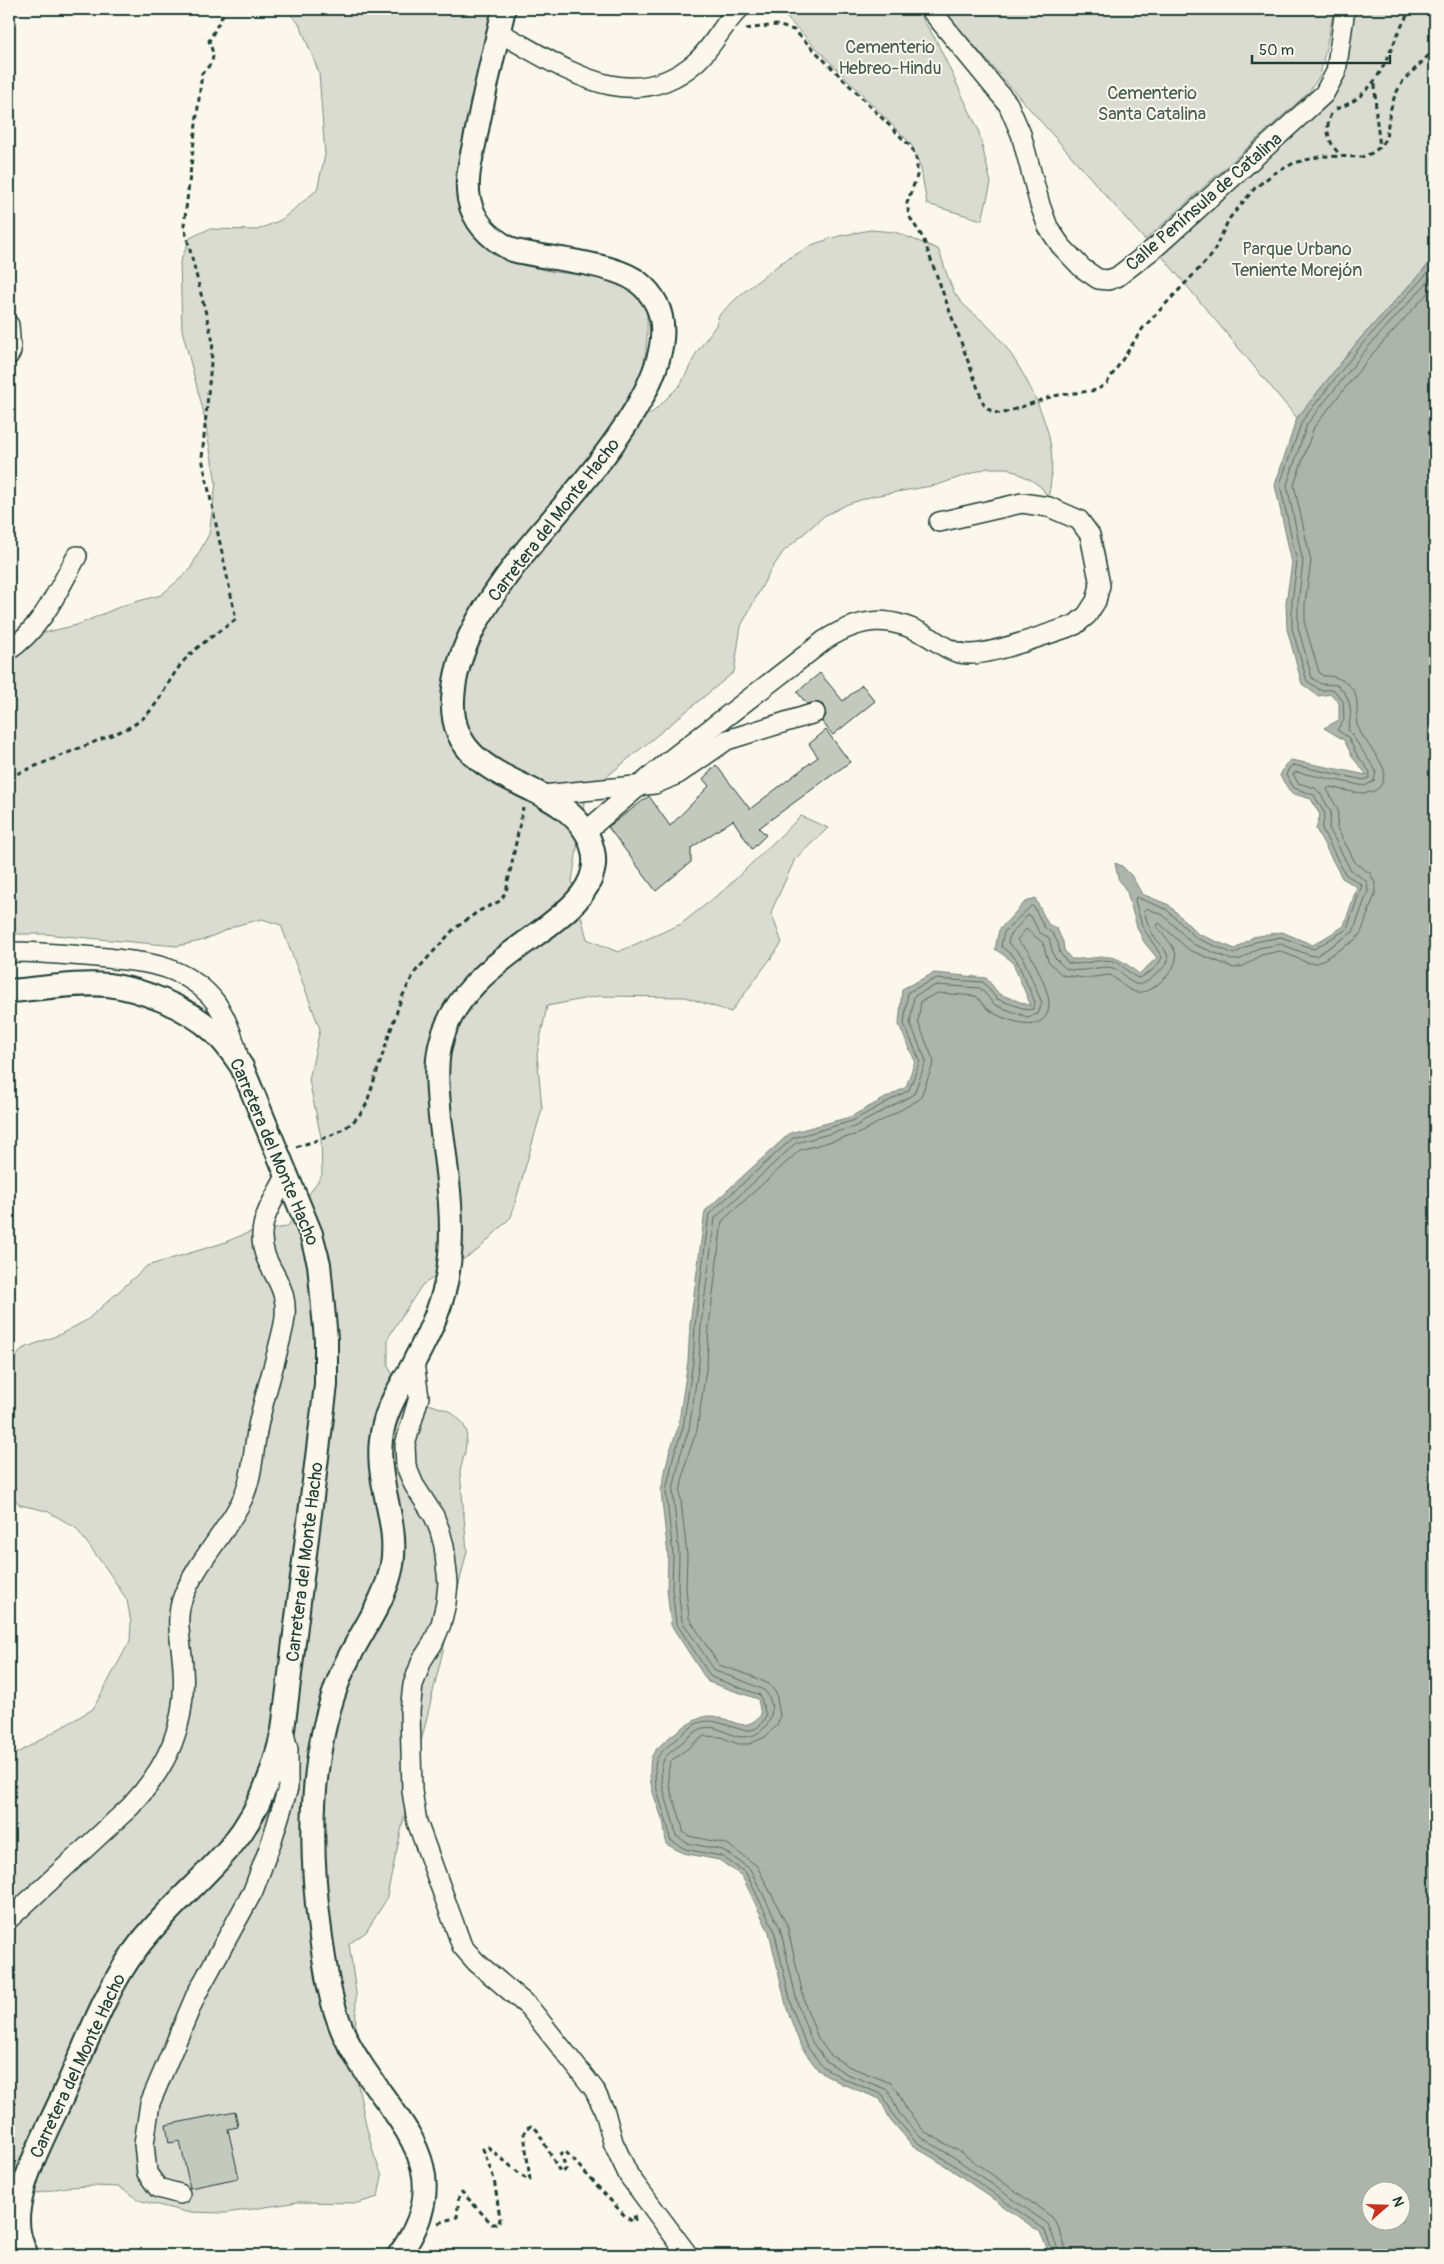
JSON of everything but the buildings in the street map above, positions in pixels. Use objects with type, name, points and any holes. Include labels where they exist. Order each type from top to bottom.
[{"type":"main road","name":"Carretera del Monte Hacho","points":[[399,2255],[415,2232],[423,2208],[425,2182],[421,2157],[400,2118],[364,2072],[342,2031],[328,1986],[315,1893],[313,1845],[315,1798],[321,1750],[326,1718],[335,1688],[347,1658],[385,1592],[391,1572],[394,1552],[393,1531],[380,1473],[380,1445],[386,1417],[393,1400],[414,1363],[442,1301],[449,1268],[451,1235],[437,1065],[441,1041],[450,1017],[469,990],[480,978],[557,919],[586,888],[592,875],[594,863],[594,852],[585,832],[572,815],[481,763],[469,750],[460,735],[454,718],[453,700],[464,651],[477,621],[520,558],[619,438],[636,409],[650,379],[661,348],[662,329],[658,310],[649,294],[636,280],[619,271],[512,250],[497,242],[484,231],[475,216],[469,200],[468,184],[483,93],[504,9]]},
{"type":"main road","name":"Carretera del Monte Hacho","points":[[9,991],[107,985],[136,991],[166,1002],[212,1029],[242,1067],[286,1176],[312,1234],[319,1264],[326,1338],[326,1385],[283,1730],[274,1768],[250,1820],[232,1846],[153,1926],[118,1975],[104,2001],[37,2153],[22,2192],[18,2230],[27,2255]]},
{"type":"street","points":[[498,32],[583,77],[606,86],[631,88],[655,85],[678,76],[697,61],[739,9]]},
{"type":"street","name":"Calle Península de Catalina","points":[[930,9],[1008,104],[1020,134],[1043,216],[1054,237],[1089,275],[1098,279],[1108,280],[1118,277],[1157,246],[1324,94],[1336,72],[1345,9]]},
{"type":"street","points":[[9,325],[11,351],[9,355]]},
{"type":"street","points":[[585,832],[670,760],[825,640],[844,628],[866,621],[888,621],[910,626],[952,651],[979,654],[1075,625],[1087,614],[1096,601],[1100,585],[1095,553],[1090,534],[1079,520],[1049,507],[1022,503],[939,522]]},
{"type":"street","points":[[9,650],[31,631],[43,616],[77,556]]},
{"type":"street","points":[[736,710],[752,734]]},
{"type":"street","points":[[534,792],[642,784],[667,780],[727,740],[752,734],[815,713]]},
{"type":"street","points":[[9,952],[50,952],[127,960],[152,964],[175,971],[204,990],[216,1003],[230,1028],[242,1067]]},
{"type":"street","points":[[9,1919],[136,1801],[162,1767],[173,1744],[184,1694],[178,1622],[180,1609],[190,1584],[243,1498],[248,1483],[260,1418],[284,1323],[286,1305],[282,1287],[264,1253],[262,1233],[268,1214],[286,1176]]},
{"type":"street","points":[[414,1363],[419,1397],[405,1445],[406,1466],[414,1486],[434,1516],[440,1531],[444,1546],[448,1583],[441,1624],[416,1672],[410,1698],[412,1791],[417,1822],[462,1946],[476,1962],[529,2007],[594,2089],[603,2106],[613,2142],[625,2168],[646,2200],[688,2255]]},
{"type":"street","points":[[180,2194],[158,2188],[148,2173],[144,2144],[150,2103],[196,1995],[253,1891],[272,1843],[288,1788],[288,1749],[283,1730]]},
{"type":"path","points":[[9,777],[140,722],[151,712],[172,676],[195,650],[236,619],[202,458],[212,342],[184,226],[202,73],[212,64],[213,52],[209,40],[226,9]]},
{"type":"path","points":[[1336,109],[1358,100],[1375,83],[1401,26],[1411,9]]},
{"type":"path","points":[[720,33],[776,24],[794,30],[912,148],[917,161],[918,176],[907,203],[909,216],[923,238],[984,405],[991,412],[1001,414],[1053,396],[1097,390],[1107,383],[1131,345],[1157,311],[1212,255],[1229,219],[1264,180],[1294,164],[1332,155],[1362,157],[1380,147],[1386,138],[1390,111],[1395,95],[1403,81],[1435,49]]},
{"type":"path","points":[[1375,83],[1380,147]]},
{"type":"path","points":[[277,1153],[343,1131],[361,1116],[401,999],[415,972],[454,929],[466,919],[500,901],[506,892],[534,792]]},
{"type":"path","points":[[435,2224],[457,2217],[459,2194],[462,2192],[492,2224],[499,2224],[500,2218],[494,2179],[483,2149],[488,2147],[526,2179],[530,2180],[524,2133],[531,2126],[536,2130],[560,2172],[562,2173],[566,2169],[560,2154],[565,2151],[625,2216],[633,2222],[635,2220],[634,2211]]},
{"type":"green space","points":[[286,9],[493,9],[485,34],[469,171],[501,255],[514,263],[554,272],[604,277],[632,292],[646,305],[646,351],[628,424],[653,412],[681,384],[697,352],[716,325],[719,315],[740,295],[781,263],[814,244],[839,236],[870,230],[895,232],[938,249],[958,298],[989,327],[1015,360],[1036,400],[1049,435],[1052,462],[1051,481],[1048,498],[1042,488],[1033,481],[1008,468],[987,468],[937,485],[873,496],[848,504],[824,516],[783,552],[769,573],[741,626],[734,672],[585,796],[572,881],[587,939],[618,952],[681,924],[724,890],[801,816],[828,828],[795,859],[771,912],[782,943],[731,1012],[685,997],[599,996],[547,1006],[537,1054],[542,1109],[511,1217],[478,1250],[422,1285],[388,1338],[388,1366],[404,1396],[450,1411],[462,1422],[467,1432],[465,1452],[460,1471],[467,1551],[414,1771],[386,1900],[366,1932],[349,1944],[356,1993],[355,2070],[366,2125],[382,2176],[378,2197],[358,2203],[298,2202],[226,2213],[186,2212],[142,2201],[119,2187],[93,2186],[66,2187],[33,2194],[9,2202],[9,1758],[93,1709],[130,1641],[131,1622],[127,1600],[76,1528],[47,1511],[20,1505],[9,1492],[9,1367],[22,1349],[61,1334],[87,1320],[147,1266],[223,1243],[250,1232],[287,1227],[322,1175],[321,1137],[309,1080],[320,1029],[281,925],[262,919],[238,925],[201,941],[177,946],[44,934],[9,934],[9,638],[26,637],[77,625],[124,605],[161,595],[189,571],[209,534],[216,483],[203,410],[182,330],[180,262],[190,238],[209,229],[257,230],[281,220],[317,190],[325,155],[319,73],[300,25]]},
{"type":"green space","name":"Cementerio Hebreo-Hindu","points":[[778,9],[916,9],[936,40],[978,129],[991,183],[982,220],[927,204],[921,169],[911,144]]},
{"type":"green space","name":"Cementerio Santa Catalina","points":[[942,9],[1334,10],[1320,76],[1308,93],[1145,240]]},
{"type":"green space","name":"Parque Urbano Teniente Morejón","points":[[1347,9],[1435,9],[1435,257],[1359,340],[1297,418],[1156,249],[1321,105]]},
{"type":"water","points":[[1435,258],[1435,2255],[1050,2255],[1040,2232],[949,2168],[912,2145],[890,2119],[880,2099],[842,2084],[818,2070],[801,2047],[787,2009],[769,1932],[742,1876],[719,1860],[683,1853],[666,1844],[664,1825],[650,1780],[650,1763],[653,1754],[678,1730],[703,1717],[717,1717],[742,1725],[754,1721],[761,1715],[758,1699],[708,1682],[671,1625],[667,1589],[668,1556],[661,1491],[669,1453],[678,1428],[688,1361],[690,1324],[705,1211],[790,1133],[850,1117],[906,1087],[915,1061],[899,1025],[902,989],[934,973],[986,978],[999,994],[1031,1006],[1012,961],[995,949],[999,930],[1024,903],[1035,898],[1048,924],[1057,929],[1063,942],[1064,950],[1071,959],[1113,958],[1120,960],[1139,974],[1157,958],[1144,942],[1137,927],[1127,892],[1118,878],[1115,863],[1122,866],[1131,875],[1142,894],[1169,905],[1198,934],[1235,949],[1253,937],[1282,932],[1313,945],[1344,926],[1357,887],[1342,878],[1316,829],[1320,815],[1311,799],[1291,793],[1280,776],[1285,765],[1291,760],[1367,775],[1353,758],[1344,740],[1324,728],[1339,720],[1339,703],[1331,694],[1318,696],[1302,684],[1287,629],[1286,602],[1292,563],[1275,485],[1297,418],[1359,340]]}]
